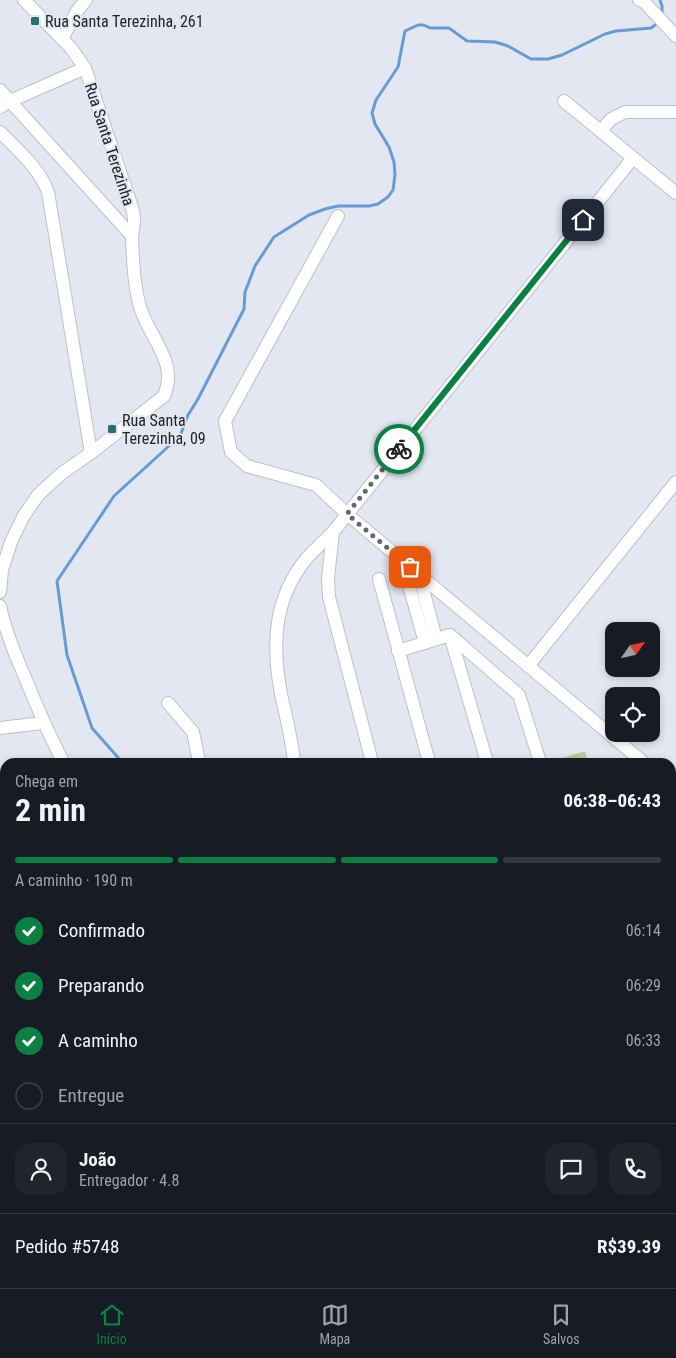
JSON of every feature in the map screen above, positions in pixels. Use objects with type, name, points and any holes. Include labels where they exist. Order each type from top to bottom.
[{"type":"street","name":"Rua Santa Terezinha","points":[[0,592],[2,570],[11,542],[23,516],[38,495],[62,474],[164,396],[169,386],[166,360],[140,309],[134,276],[132,236],[135,219],[126,184],[85,68],[77,55],[24,0]]},
{"type":"street","points":[[62,39],[77,10],[86,0]]},
{"type":"street","points":[[639,0],[644,2],[676,36]]},
{"type":"street","points":[[5,104],[85,68]]},
{"type":"street","points":[[0,90],[5,104],[132,236]]},
{"type":"street","points":[[564,101],[676,193]]},
{"type":"street","points":[[601,131],[612,119],[625,112],[676,112]]},
{"type":"street","points":[[0,132],[28,160],[44,181],[48,192],[91,453]]},
{"type":"street","points":[[293,758],[276,665],[276,627],[285,595],[292,581],[306,560],[333,532],[633,158]]},
{"type":"street","points":[[338,216],[225,421],[231,452],[247,466],[316,485],[347,514],[638,758]]},
{"type":"street","points":[[528,666],[676,482]]},
{"type":"street","points":[[333,532],[328,578],[329,597],[371,758]]},
{"type":"street","points":[[402,560],[431,641]]},
{"type":"street","points":[[419,574],[431,641]]},
{"type":"street","points":[[379,579],[428,758]]},
{"type":"street","points":[[0,606],[4,627],[44,723],[61,758]]},
{"type":"street","points":[[398,651],[450,635]]},
{"type":"street","points":[[450,635],[486,758]]},
{"type":"street","points":[[450,635],[520,695],[539,758]]},
{"type":"street","points":[[168,703],[193,732],[198,758]]},
{"type":"street","points":[[0,728],[44,723]]},
{"type":"green space","points":[[585,751],[587,758],[562,758]]},
{"type":"waterway","points":[[660,0],[662,16]]},
{"type":"waterway","points":[[118,758],[92,728],[67,655],[57,581],[114,496],[180,436],[188,415],[244,309],[245,292],[255,266],[274,237],[309,215],[338,206],[369,206],[378,204],[388,197],[393,190],[394,162],[389,147],[375,124],[372,113],[376,100],[398,67],[405,31],[418,25],[430,28],[449,28],[467,41],[495,42],[508,46],[531,59],[548,59],[562,55],[605,34],[616,31],[651,28],[659,22]]},
{"type":"way so far","points":[[399,449],[347,514],[410,567]]},
{"type":"place","name":"Rua Santa Terezinha, 261","points":[[35,21]]},
{"type":"place","name":"Rua Santa Terezinha, 09","points":[[112,429]]},
{"type":"route","points":[[399,449],[583,220]]}]
